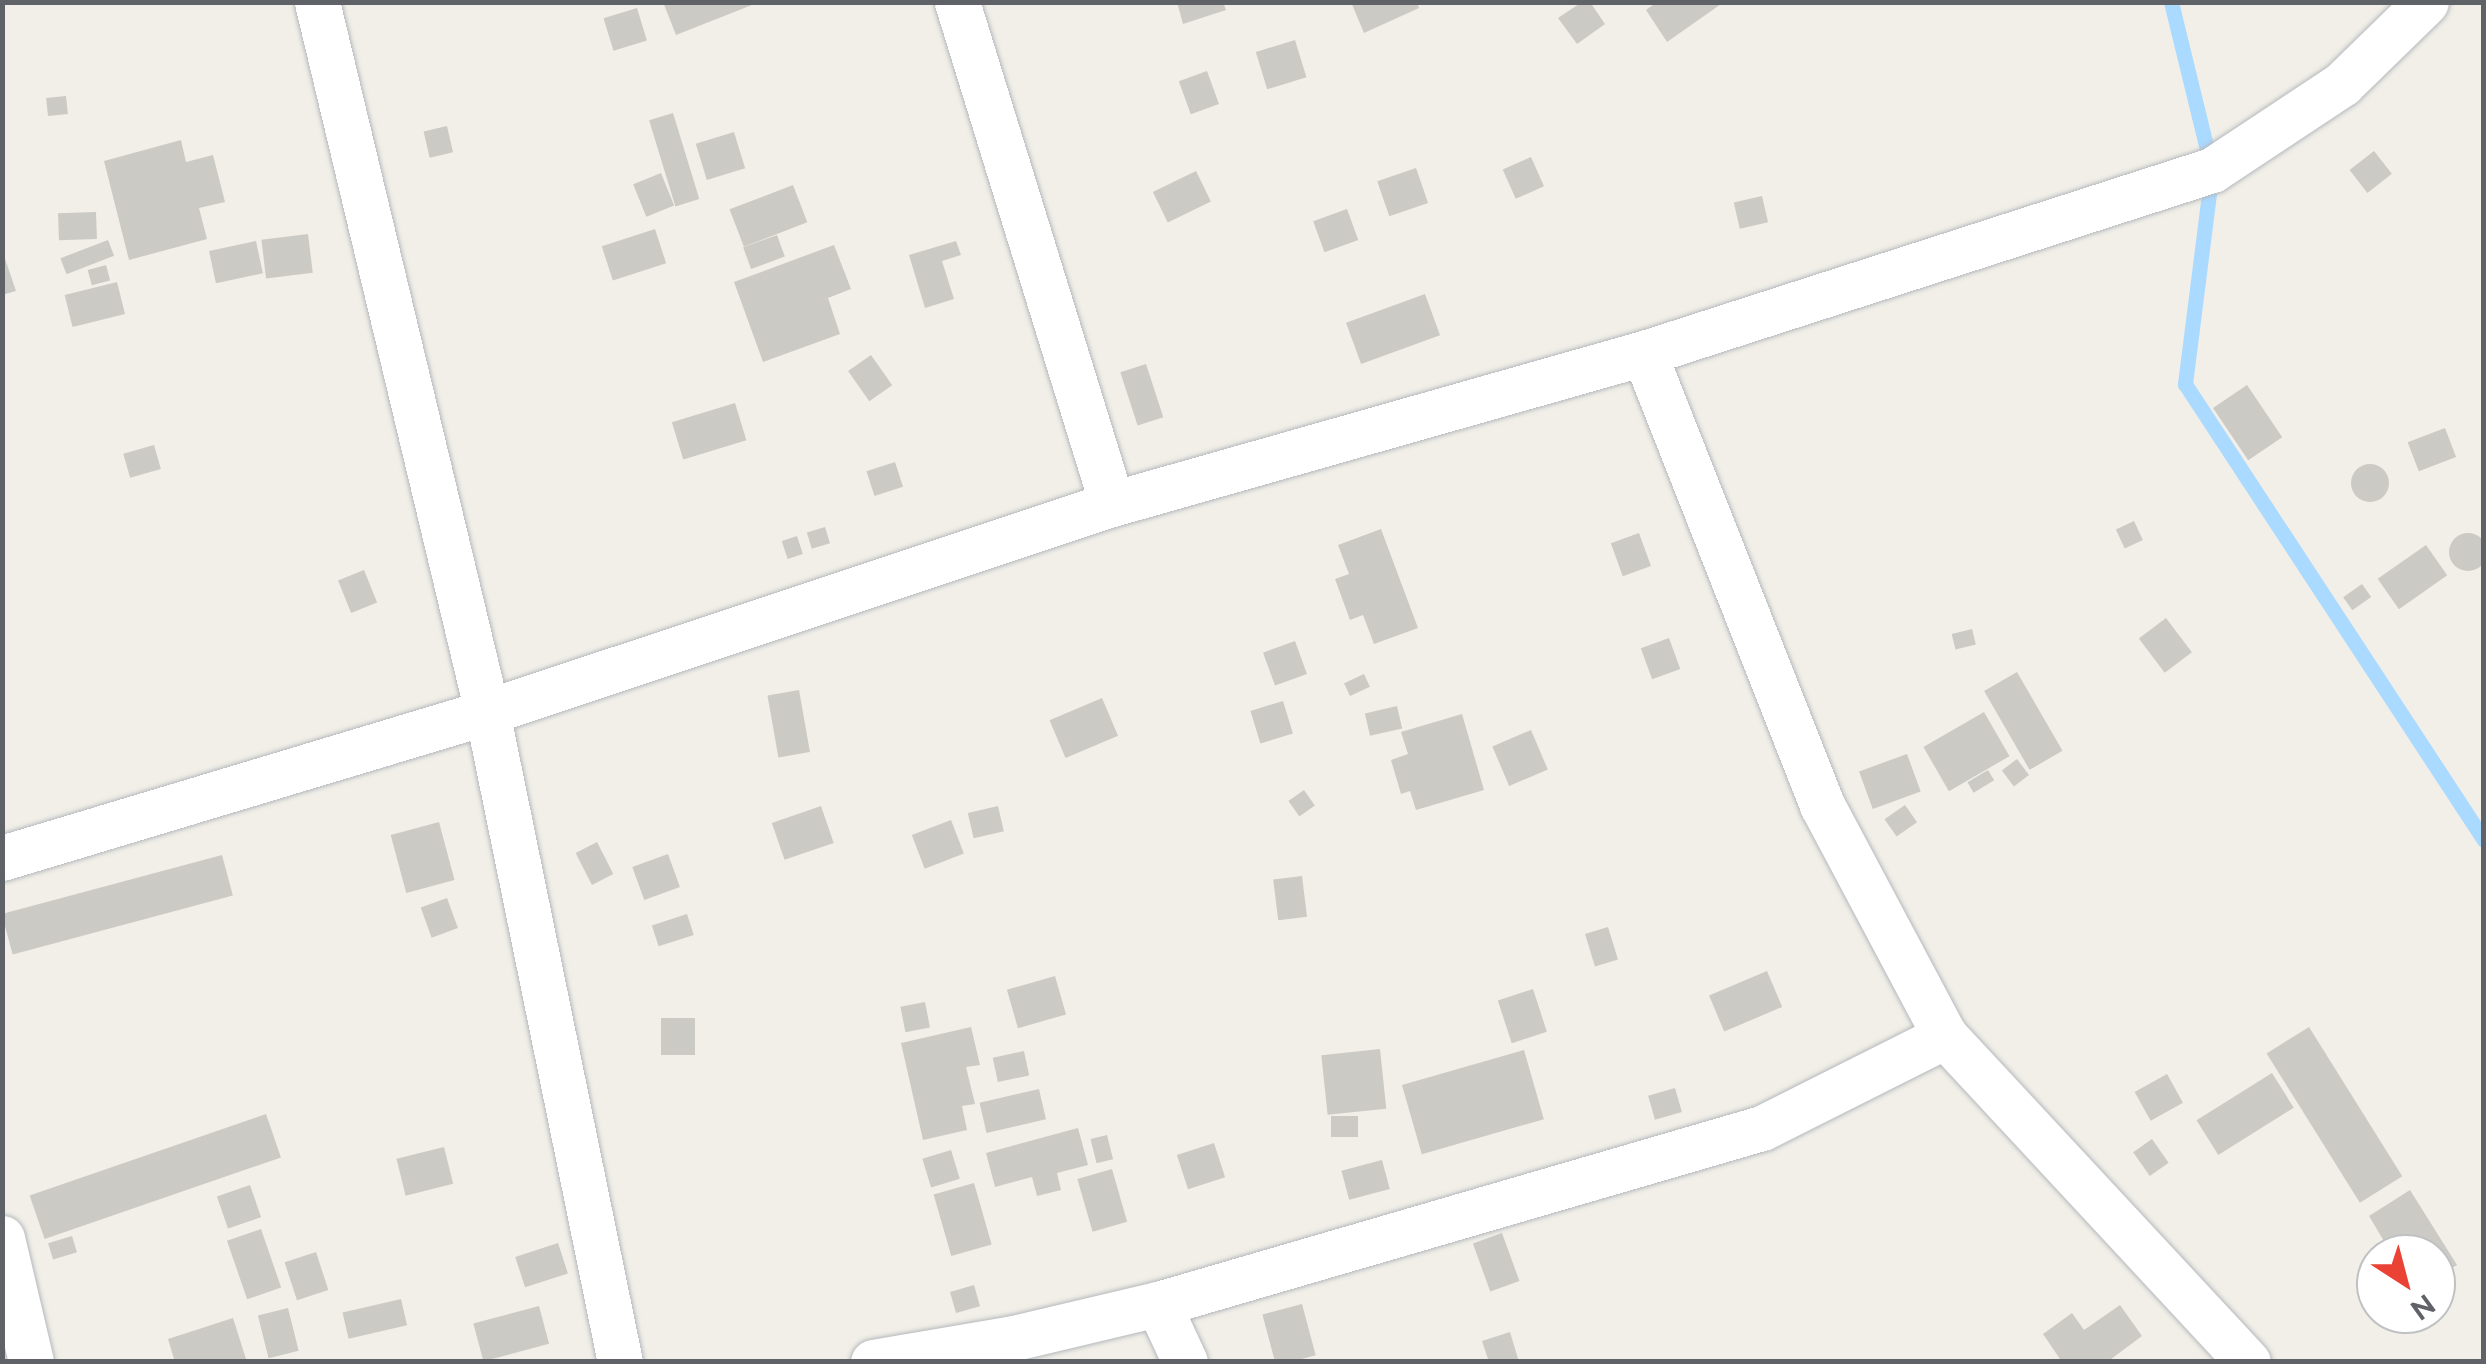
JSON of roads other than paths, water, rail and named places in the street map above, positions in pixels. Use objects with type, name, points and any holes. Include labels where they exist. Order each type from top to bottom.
[{"type":"street","points":[[317,2],[487,712],[620,1362]]},
{"type":"street","points":[[957,2],[1112,504]]},
{"type":"street","points":[[2,858],[487,712],[1112,504],[1644,353],[2212,170],[2342,84],[2426,2]]},
{"type":"street","points":[[1644,353],[1822,805],[1945,1036],[2248,1362]]},
{"type":"street","points":[[873,1362],[1014,1338],[1158,1304],[1762,1128],[1945,1036]]},
{"type":"street","points":[[2,1238],[30,1362]]},
{"type":"street","points":[[1158,1304],[1185,1362]]},
{"type":"waterway","points":[[2171,2],[2212,170],[2185,384],[2484,840]]}]
